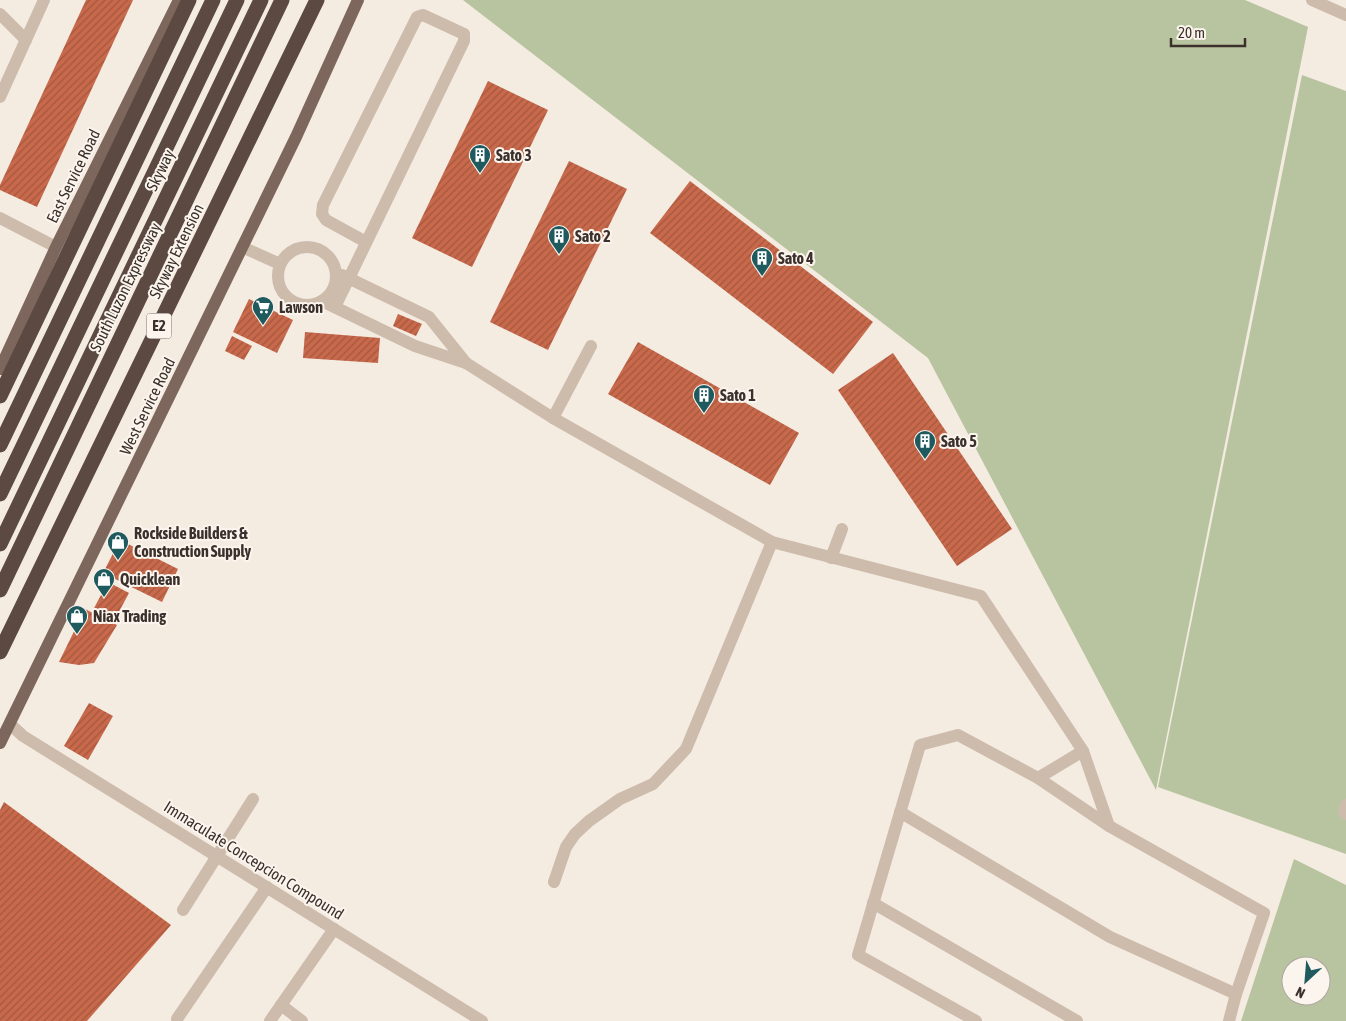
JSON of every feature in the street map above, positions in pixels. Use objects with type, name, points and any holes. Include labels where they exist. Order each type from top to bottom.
[{"type":"highway","points":[[0,396],[189,0]]},
{"type":"highway","points":[[0,445],[213,0]]},
{"type":"highway","name":"Skyway","points":[[0,494],[238,0]]},
{"type":"highway","name":"Skyway","points":[[0,544],[261,0]]},
{"type":"highway","name":"South Luzon Expressway","points":[[0,590],[282,0]]},
{"type":"highway","name":"Skyway Extension","points":[[0,652],[317,0]]},
{"type":"main road","name":"East Service Road","points":[[0,368],[56,247],[179,0]]},
{"type":"main road","name":"West Service Road","points":[[0,743],[296,137],[358,0]]},
{"type":"street","points":[[0,97],[44,0]]},
{"type":"street","points":[[1312,0],[1346,15]]},
{"type":"street","points":[[0,14],[26,40]]},
{"type":"street","points":[[335,307],[465,37],[464,34],[423,15],[417,17],[323,205],[322,214],[326,220],[366,242]]},
{"type":"street","points":[[0,218],[56,247]]},
{"type":"street","points":[[242,247],[280,264]]},
{"type":"street","points":[[301,247],[311,247],[320,250],[328,256],[336,272],[334,289],[329,296],[314,305],[298,304],[284,295],[278,280],[280,264],[285,256],[292,250],[301,247]]},
{"type":"street","points":[[336,272],[429,317],[466,363]]},
{"type":"street","points":[[322,301],[415,346],[466,363],[553,418],[772,542],[981,596],[1083,751],[1109,826]]},
{"type":"street","points":[[553,418],[591,346]]},
{"type":"street","points":[[831,558],[842,529]]},
{"type":"street","points":[[554,882],[566,847],[575,834],[589,821],[620,799],[653,784],[686,749],[772,542]]},
{"type":"street","name":"Immaculate Concepcion Compound","points":[[10,724],[23,736],[482,1021]]},
{"type":"street","points":[[976,1021],[858,955],[920,745],[958,735],[1038,778],[1109,826],[1264,913],[1236,994],[1229,1021]]},
{"type":"street","points":[[1038,778],[1083,751]]},
{"type":"street","points":[[183,910],[253,798]]},
{"type":"street","points":[[1346,805],[1344,811],[1346,814]]},
{"type":"street","points":[[900,812],[1110,937],[1236,994]]},
{"type":"street","points":[[177,1019],[267,887]]},
{"type":"street","points":[[873,903],[1077,1021]]},
{"type":"street","points":[[270,1021],[334,929]]},
{"type":"street","points":[[281,1005],[302,1021]]},
{"type":"green space","points":[[463,0],[1245,0],[1308,27],[1156,790],[928,358]]},
{"type":"green space","points":[[1302,75],[1346,91],[1346,854],[1158,787]]},
{"type":"green space","points":[[1294,859],[1346,885],[1346,1021],[1241,1021]]},
{"type":"building","points":[[86,0],[133,0],[37,207],[0,190],[0,185]]},
{"type":"building","name":"Sato 3","points":[[488,81],[548,110],[472,267],[412,238]]},
{"type":"building","name":"Sato 2","points":[[569,161],[627,189],[548,350],[490,322]]},
{"type":"building","name":"Sato 4","points":[[690,181],[873,322],[833,374],[650,233]]},
{"type":"building","name":"Lawson","points":[[249,299],[293,320],[277,353],[233,332]]},
{"type":"building","points":[[398,314],[422,324],[416,336],[393,326]]},
{"type":"building","points":[[305,332],[380,338],[378,363],[303,358]]},
{"type":"building","points":[[232,336],[252,346],[244,360],[225,351]]},
{"type":"building","name":"Sato 1","points":[[638,342],[799,433],[770,485],[608,394]]},
{"type":"building","name":"Sato 5","points":[[893,353],[1012,529],[957,566],[838,390]]},
{"type":"building","points":[[120,540],[178,569],[162,602],[103,573]]},
{"type":"building","points":[[108,582],[129,593],[114,621],[93,610]]},
{"type":"building","points":[[85,609],[117,625],[94,663],[79,665],[59,662]]},
{"type":"building","points":[[89,703],[113,716],[88,760],[64,746]]},
{"type":"building","points":[[4,802],[171,925],[87,1021],[0,1021],[0,810]]},
{"type":"place","name":"Sato 3","points":[[480,174]]},
{"type":"place","name":"Sato 2","points":[[559,255]]},
{"type":"place","name":"Sato 4","points":[[762,277]]},
{"type":"place","name":"Lawson","points":[[263,326]]},
{"type":"place","name":"Sato 1","points":[[704,414]]},
{"type":"place","name":"Sato 5","points":[[925,460]]},
{"type":"place","name":"Rockside Builders & Construction Supply","points":[[118,561]]},
{"type":"place","name":"Quicklean","points":[[104,598]]},
{"type":"place","name":"Niax Trading","points":[[77,635]]}]
